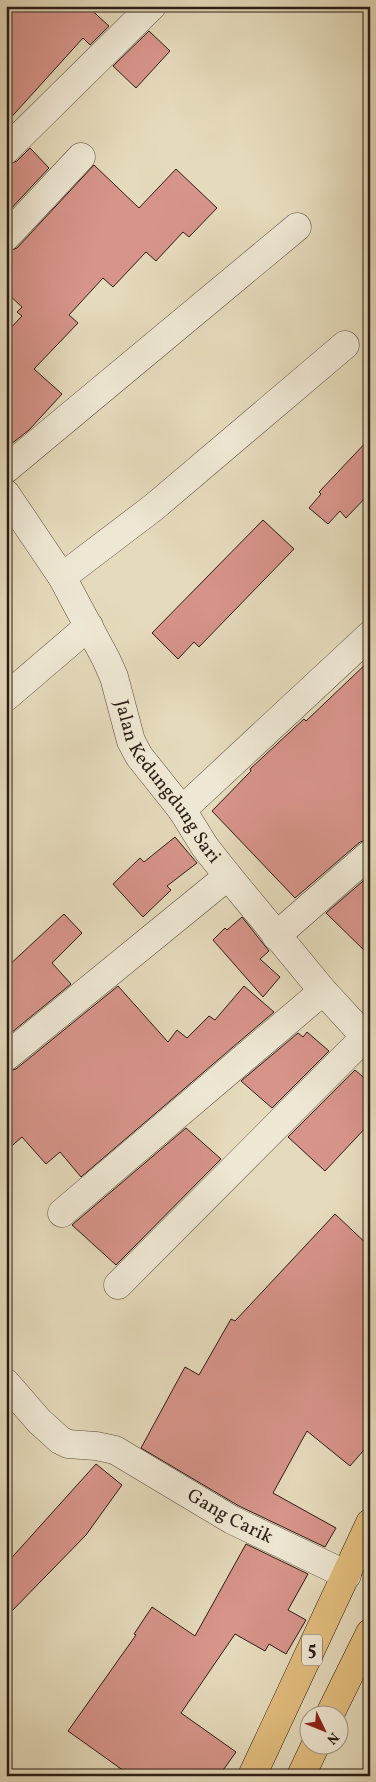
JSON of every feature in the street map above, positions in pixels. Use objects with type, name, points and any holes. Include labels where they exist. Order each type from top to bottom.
[{"type":"highway","name":"5","points":[[252,1776],[370,1523]]},
{"type":"highway","points":[[335,1704],[370,1633]]},
{"type":"highway","points":[[301,1776],[311,1754]]},
{"type":"street","points":[[6,150],[152,6]]},
{"type":"street","points":[[6,237],[81,158]]},
{"type":"street","points":[[6,469],[297,227]]},
{"type":"street","points":[[62,576],[154,507],[345,345]]},
{"type":"street","name":"Jalan Kedungdung Sari","points":[[6,494],[62,576],[89,626],[114,677],[131,741],[138,756],[182,810],[205,847],[276,936],[323,992],[367,1040]]},
{"type":"street","points":[[6,697],[89,626]]},
{"type":"street","points":[[182,810],[370,635]]},
{"type":"street","points":[[276,936],[370,854]]},
{"type":"street","points":[[6,1057],[228,876]]},
{"type":"street","points":[[62,1213],[323,992]]},
{"type":"street","points":[[118,1285],[367,1040]]},
{"type":"street","name":"Gang Carik","points":[[6,1383],[39,1421],[60,1440],[68,1444],[96,1446],[115,1450],[232,1520],[347,1575]]},
{"type":"building","points":[[6,6],[87,6],[109,26],[90,45],[83,38],[6,123]]},
{"type":"building","points":[[149,31],[170,51],[136,88],[113,66]]},
{"type":"building","points":[[30,148],[49,168],[6,214],[6,165],[17,161]]},
{"type":"building","points":[[94,165],[139,208],[176,169],[217,208],[189,237],[183,232],[156,261],[146,252],[113,287],[103,278],[69,315],[78,323],[34,369],[62,394],[29,430],[6,448],[6,333],[22,316],[17,312],[22,307],[6,292],[6,252],[17,248]]},
{"type":"building","points":[[370,438],[370,493],[346,518],[340,511],[328,524],[309,508],[321,494],[319,492]]},
{"type":"building","points":[[263,520],[294,549],[199,647],[194,642],[178,659],[152,633]]},
{"type":"building","points":[[370,660],[370,839],[360,842],[295,898],[212,811],[251,771],[250,769],[304,719],[306,721]]},
{"type":"building","points":[[175,837],[197,863],[167,886],[171,890],[143,917],[113,884],[140,858],[144,862]]},
{"type":"building","points":[[370,875],[370,956],[326,913]]},
{"type":"building","points":[[64,914],[82,933],[52,963],[71,984],[6,1037],[6,968]]},
{"type":"building","points":[[242,917],[269,951],[260,959],[280,977],[263,997],[213,940],[225,928],[227,930]]},
{"type":"building","points":[[118,986],[168,1042],[177,1030],[187,1038],[209,1016],[215,1020],[244,986],[274,1012],[81,1177],[60,1152],[46,1164],[22,1137],[6,1151],[6,1072],[16,1069]]},
{"type":"building","points":[[307,1032],[329,1051],[272,1108],[241,1081],[298,1033],[303,1037]]},
{"type":"building","points":[[355,1070],[370,1083],[370,1123],[325,1171],[288,1137]]},
{"type":"building","points":[[186,1128],[221,1159],[116,1265],[72,1225]]},
{"type":"building","points":[[335,1214],[370,1247],[370,1443],[350,1466],[307,1431],[273,1493],[336,1528],[325,1547],[239,1506],[141,1448],[185,1367],[199,1375],[231,1319],[235,1321]]},
{"type":"building","points":[[96,1464],[122,1485],[86,1535],[6,1617],[6,1564]]},
{"type":"building","points":[[246,1544],[308,1574],[288,1610],[306,1620],[286,1654],[269,1644],[265,1651],[235,1634],[181,1713],[236,1752],[219,1776],[131,1776],[68,1731],[136,1635],[134,1634],[152,1607],[195,1636]]}]
